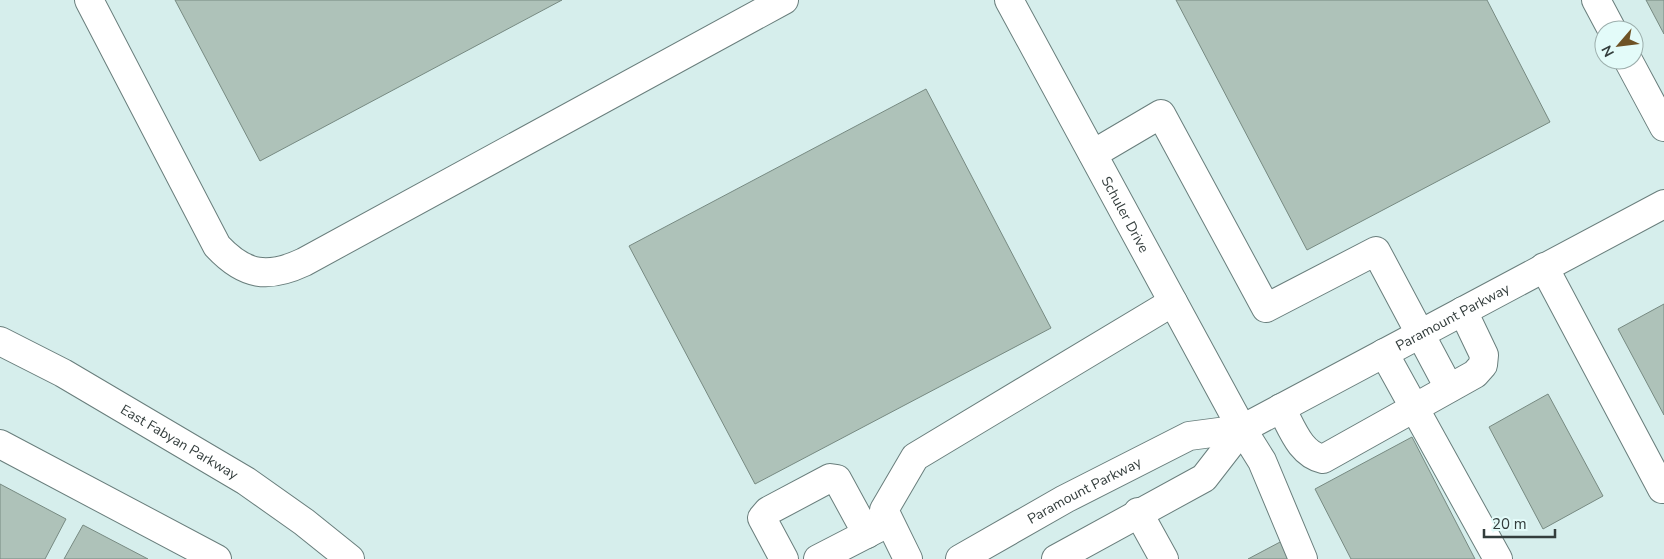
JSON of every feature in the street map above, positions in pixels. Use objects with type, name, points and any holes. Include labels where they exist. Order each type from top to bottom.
[{"type":"street","points":[[89,0],[217,246],[234,263],[258,272],[279,272],[304,262],[784,0]]},
{"type":"street","name":"Schuler Drive","points":[[1009,0],[1242,429],[1262,461],[1303,559]]},
{"type":"street","points":[[1596,0],[1607,20]]},
{"type":"street","points":[[1633,70],[1664,126]]},
{"type":"street","points":[[1092,154],[1161,114],[1266,308],[1376,252],[1449,388]]},
{"type":"street","name":"Paramount Parkway","points":[[960,559],[1065,499],[1189,436],[1242,429],[1664,204]]},
{"type":"street","points":[[1544,268],[1662,489]]},
{"type":"street","points":[[818,559],[878,528],[884,510],[916,457],[1173,302]]},
{"type":"street","points":[[1281,408],[1303,448],[1312,457],[1324,459],[1475,374],[1483,364],[1484,355],[1463,311]]},
{"type":"street","name":"East Fabyan Parkway","points":[[0,341],[63,373],[246,481],[304,522],[350,559]]},
{"type":"street","points":[[1384,353],[1498,559]]},
{"type":"street","name":"Paramount Parkway","points":[[1056,559],[1090,550],[1138,512],[1204,478],[1242,429]]},
{"type":"street","points":[[0,444],[217,559]]},
{"type":"street","points":[[784,559],[762,518],[768,511],[830,478],[837,479],[878,528],[908,559]]},
{"type":"street","points":[[1138,512],[1164,559]]},
{"type":"building","points":[[175,0],[562,0],[260,161]]},
{"type":"building","points":[[1176,0],[1487,0],[1550,122],[1307,250]]},
{"type":"building","points":[[1646,0],[1664,0],[1664,34]]},
{"type":"building","points":[[926,89],[1051,328],[755,484],[629,246]]},
{"type":"building","points":[[1664,304],[1664,415],[1618,329]]},
{"type":"building","points":[[1548,394],[1603,496],[1543,529],[1489,427]]},
{"type":"building","points":[[1412,437],[1475,559],[1351,559],[1315,489]]},
{"type":"building","points":[[0,484],[66,519],[45,559],[0,559]]},
{"type":"building","points":[[83,525],[148,559],[64,559]]},
{"type":"building","points":[[1282,541],[1291,559],[1248,559]]}]
